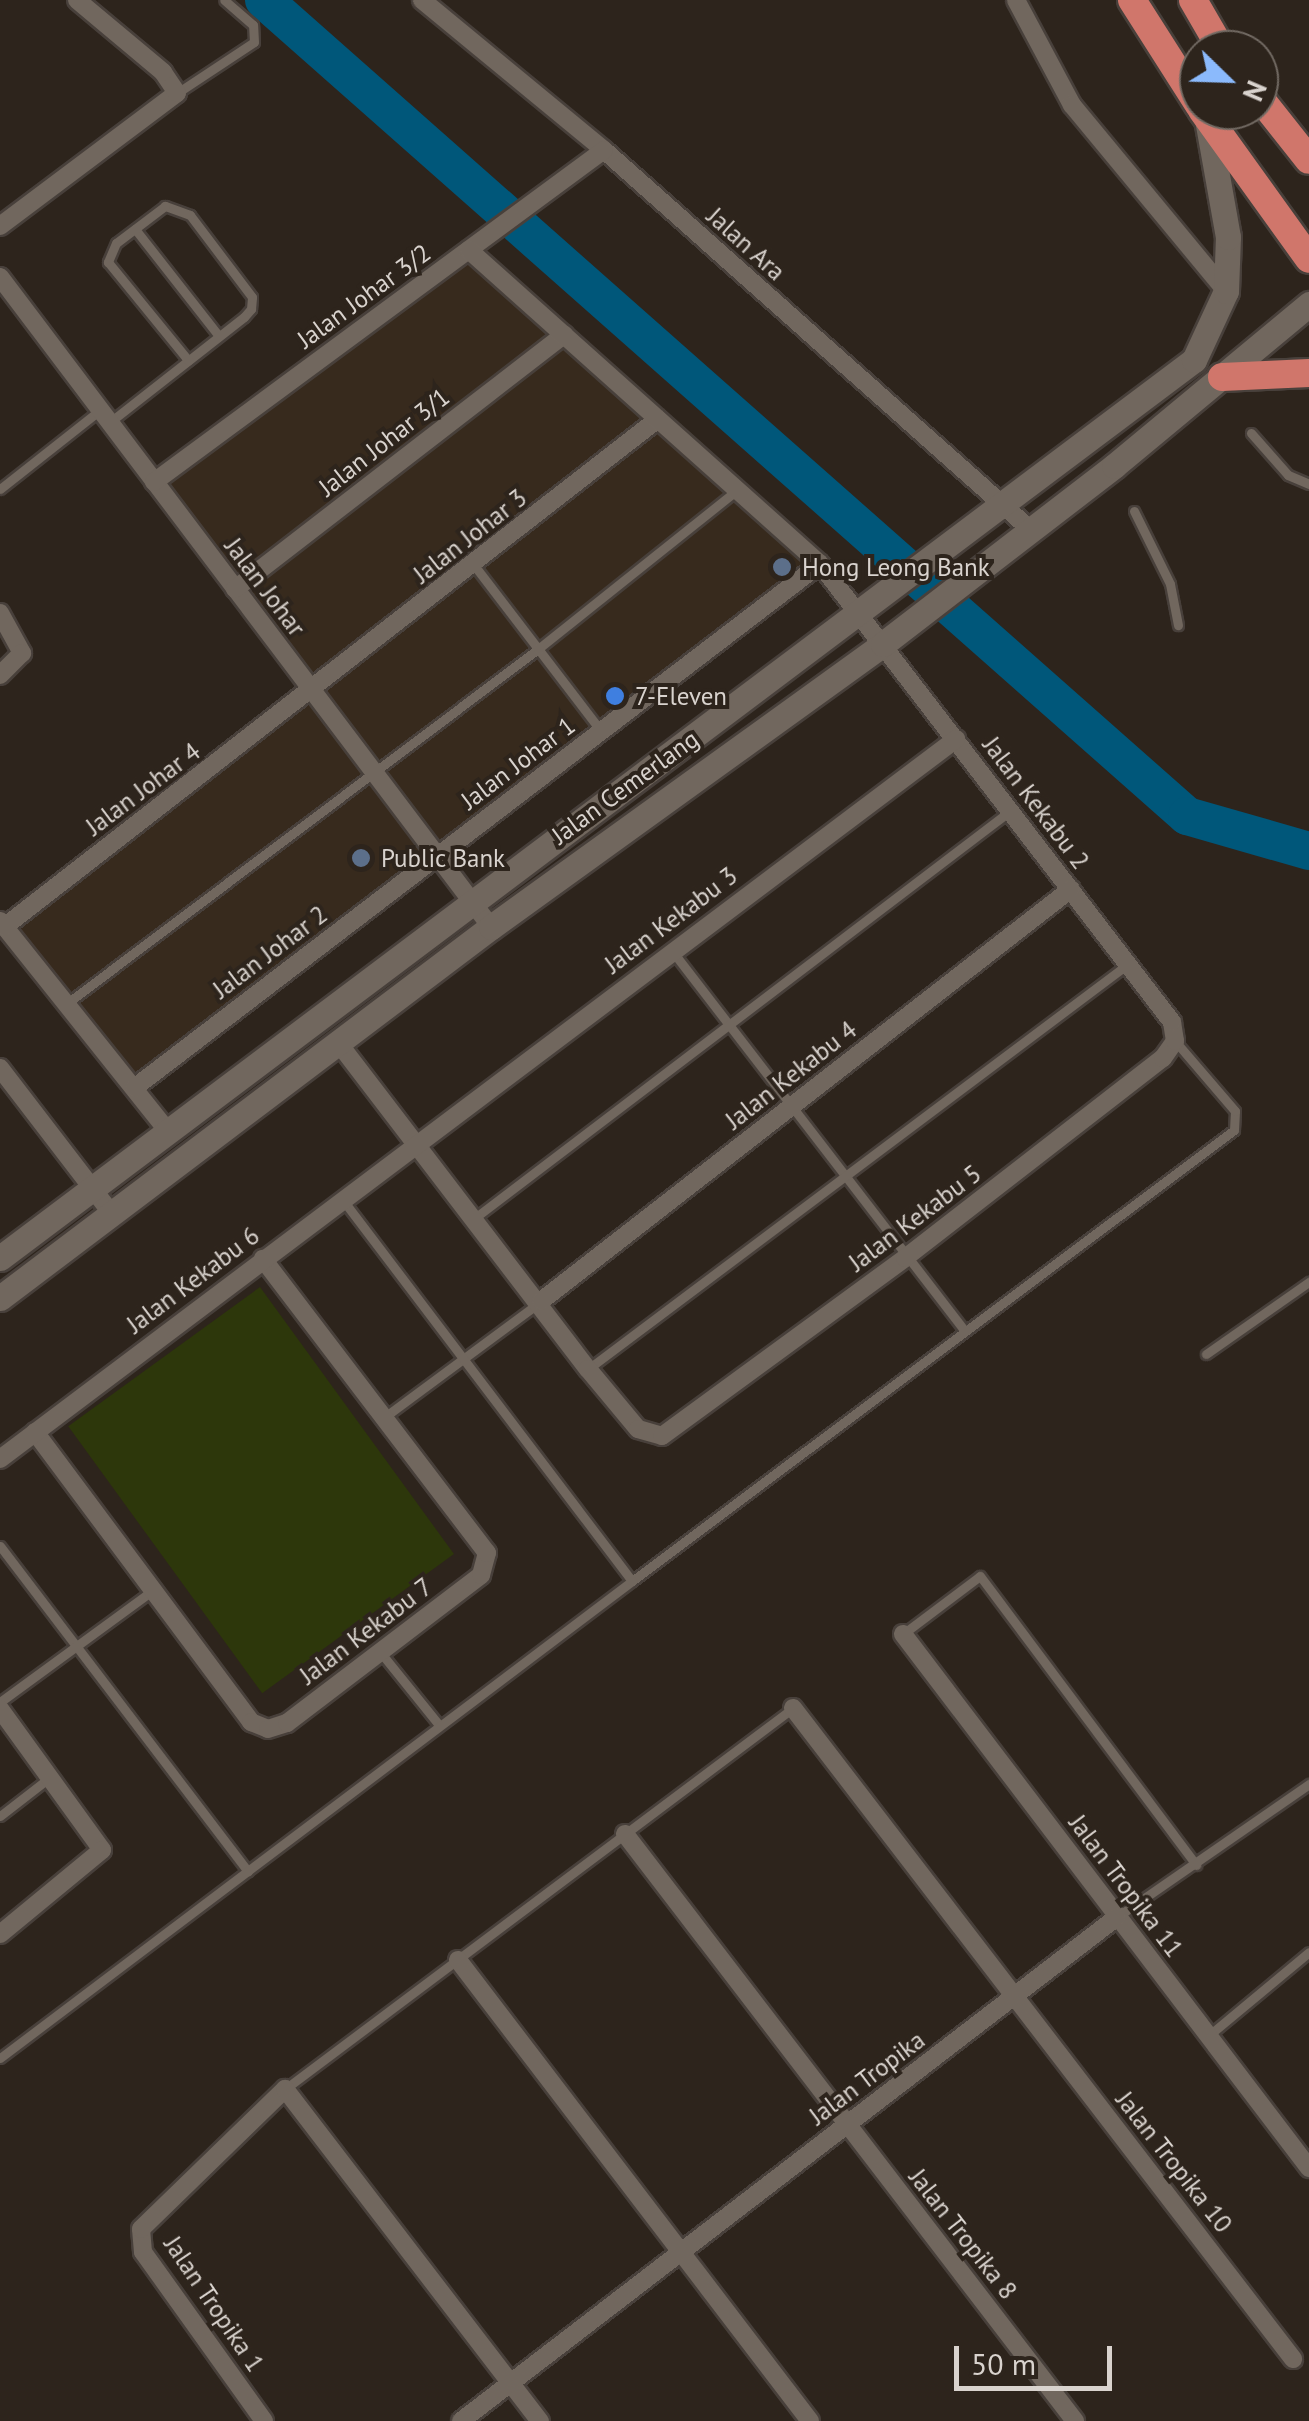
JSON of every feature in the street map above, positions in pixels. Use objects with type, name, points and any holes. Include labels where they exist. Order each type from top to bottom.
[{"type":"highway","points":[[1132,0],[1179,73]]},
{"type":"highway","points":[[1193,0],[1210,30]]},
{"type":"highway","points":[[1279,122],[1309,160]]},
{"type":"highway","points":[[1217,130],[1309,259]]},
{"type":"highway","points":[[1222,377],[1309,373]]},
{"type":"main road","name":"Jalan Cemerlang","points":[[0,1258],[1194,360],[1226,291],[1228,237],[1207,130]]},
{"type":"main road","name":"Jalan Cemerlang","points":[[0,1298],[491,928],[892,637],[1021,538],[1309,304]]},
{"type":"street","points":[[0,226],[177,94],[163,72],[77,0]]},
{"type":"street","name":"Jalan Ara","points":[[422,0],[604,150],[1021,538]]},
{"type":"street","points":[[1016,0],[1072,105],[1226,291]]},
{"type":"street","name":"Jalan Johar 3/2","points":[[154,482],[604,150]]},
{"type":"street","points":[[469,250],[868,608]]},
{"type":"street","name":"Jalan Johar","points":[[0,276],[491,928]]},
{"type":"street","name":"Jalan Johar 3/1","points":[[235,589],[564,334]]},
{"type":"street","name":"Jalan Johar 3","points":[[312,691],[658,419]]},
{"type":"street","name":"Jalan Johar 1","points":[[437,856],[820,564]]},
{"type":"street","name":"Jalan Kekabu 2","points":[[868,608],[892,637],[956,739],[1128,964],[1173,1032]]},
{"type":"street","points":[[0,613],[19,639],[22,653],[0,675]]},
{"type":"street","name":"Jalan Johar 4","points":[[2,924],[312,691]]},
{"type":"street","name":"Jalan Kekabu 3","points":[[417,1141],[956,739]]},
{"type":"street","name":"Jalan Johar 2","points":[[134,1088],[437,856]]},
{"type":"street","name":"Jalan Kekabu 4","points":[[541,1301],[1070,890]]},
{"type":"street","points":[[2,924],[167,1130]]},
{"type":"street","name":"Jalan Kekabu 5","points":[[588,1369],[638,1429],[662,1436],[905,1258],[1162,1058],[1173,1032]]},
{"type":"street","points":[[340,1045],[541,1301],[588,1369]]},
{"type":"street","points":[[0,1068],[113,1215]]},
{"type":"street","name":"Jalan Kekabu 6","points":[[0,1458],[417,1141]]},
{"type":"street","name":"Jalan Kekabu 7","points":[[35,1432],[252,1722],[268,1729],[287,1723],[482,1575],[487,1553],[386,1416],[262,1259]]},
{"type":"street","name":"Jalan Tropika 11","points":[[904,1634],[1309,2168]]},
{"type":"street","points":[[0,1705],[102,1850],[0,1934]]},
{"type":"street","name":"Jalan Tropika 10","points":[[793,1708],[1293,2359]]},
{"type":"street","name":"Jalan Tropika 8","points":[[624,1834],[1075,2421]]},
{"type":"street","name":"Jalan Tropika","points":[[461,2421],[1118,1917]]},
{"type":"street","points":[[458,1960],[810,2421]]},
{"type":"street","points":[[286,2089],[540,2421]]},
{"type":"street","name":"Jalan Tropika 1","points":[[264,2421],[143,2252],[141,2229],[286,2089]]},
{"type":"lane","points":[[177,94],[254,42],[253,24],[224,0]]},
{"type":"lane","points":[[0,489],[188,360],[251,309],[252,297],[190,215],[165,206],[108,254],[108,262],[188,360]]},
{"type":"lane","points":[[135,229],[219,336]]},
{"type":"lane","points":[[1250,433],[1288,476],[1309,484]]},
{"type":"lane","points":[[66,1004],[538,650],[737,490]]},
{"type":"lane","points":[[1134,512],[1170,584],[1178,625]]},
{"type":"lane","points":[[474,566],[601,731]]},
{"type":"lane","points":[[476,1217],[726,1021],[1010,811]]},
{"type":"lane","points":[[672,951],[964,1330]]},
{"type":"lane","points":[[588,1369],[1128,964]]},
{"type":"lane","points":[[0,2058],[1234,1130],[1235,1111],[1173,1032]]},
{"type":"lane","points":[[342,1198],[632,1581]]},
{"type":"lane","points":[[1206,1354],[1309,1282]]},
{"type":"lane","points":[[386,1416],[541,1301]]},
{"type":"lane","points":[[0,1546],[248,1871]]},
{"type":"lane","points":[[904,1634],[980,1576],[1196,1864]]},
{"type":"lane","points":[[0,1705],[153,1590]]},
{"type":"lane","points":[[380,1652],[439,1725]]},
{"type":"lane","points":[[286,2089],[793,1708]]},
{"type":"lane","points":[[0,1816],[51,1776]]},
{"type":"lane","name":"Jalan Tropika","points":[[1118,1917],[1309,1784]]},
{"type":"lane","points":[[1208,2036],[1309,1952]]},
{"type":"shaded area","points":[[469,259],[808,564],[135,1078],[15,928],[323,692],[165,482]]},
{"type":"green space","points":[[260,1287],[454,1554],[262,1693],[68,1426]]},
{"type":"waterway","points":[[264,0],[1187,816],[1309,851]]},
{"type":"place","name":"Hong Leong Bank","points":[[782,567]]},
{"type":"place","name":"7-Eleven","points":[[615,696]]},
{"type":"place","name":"Public Bank","points":[[361,858]]}]
